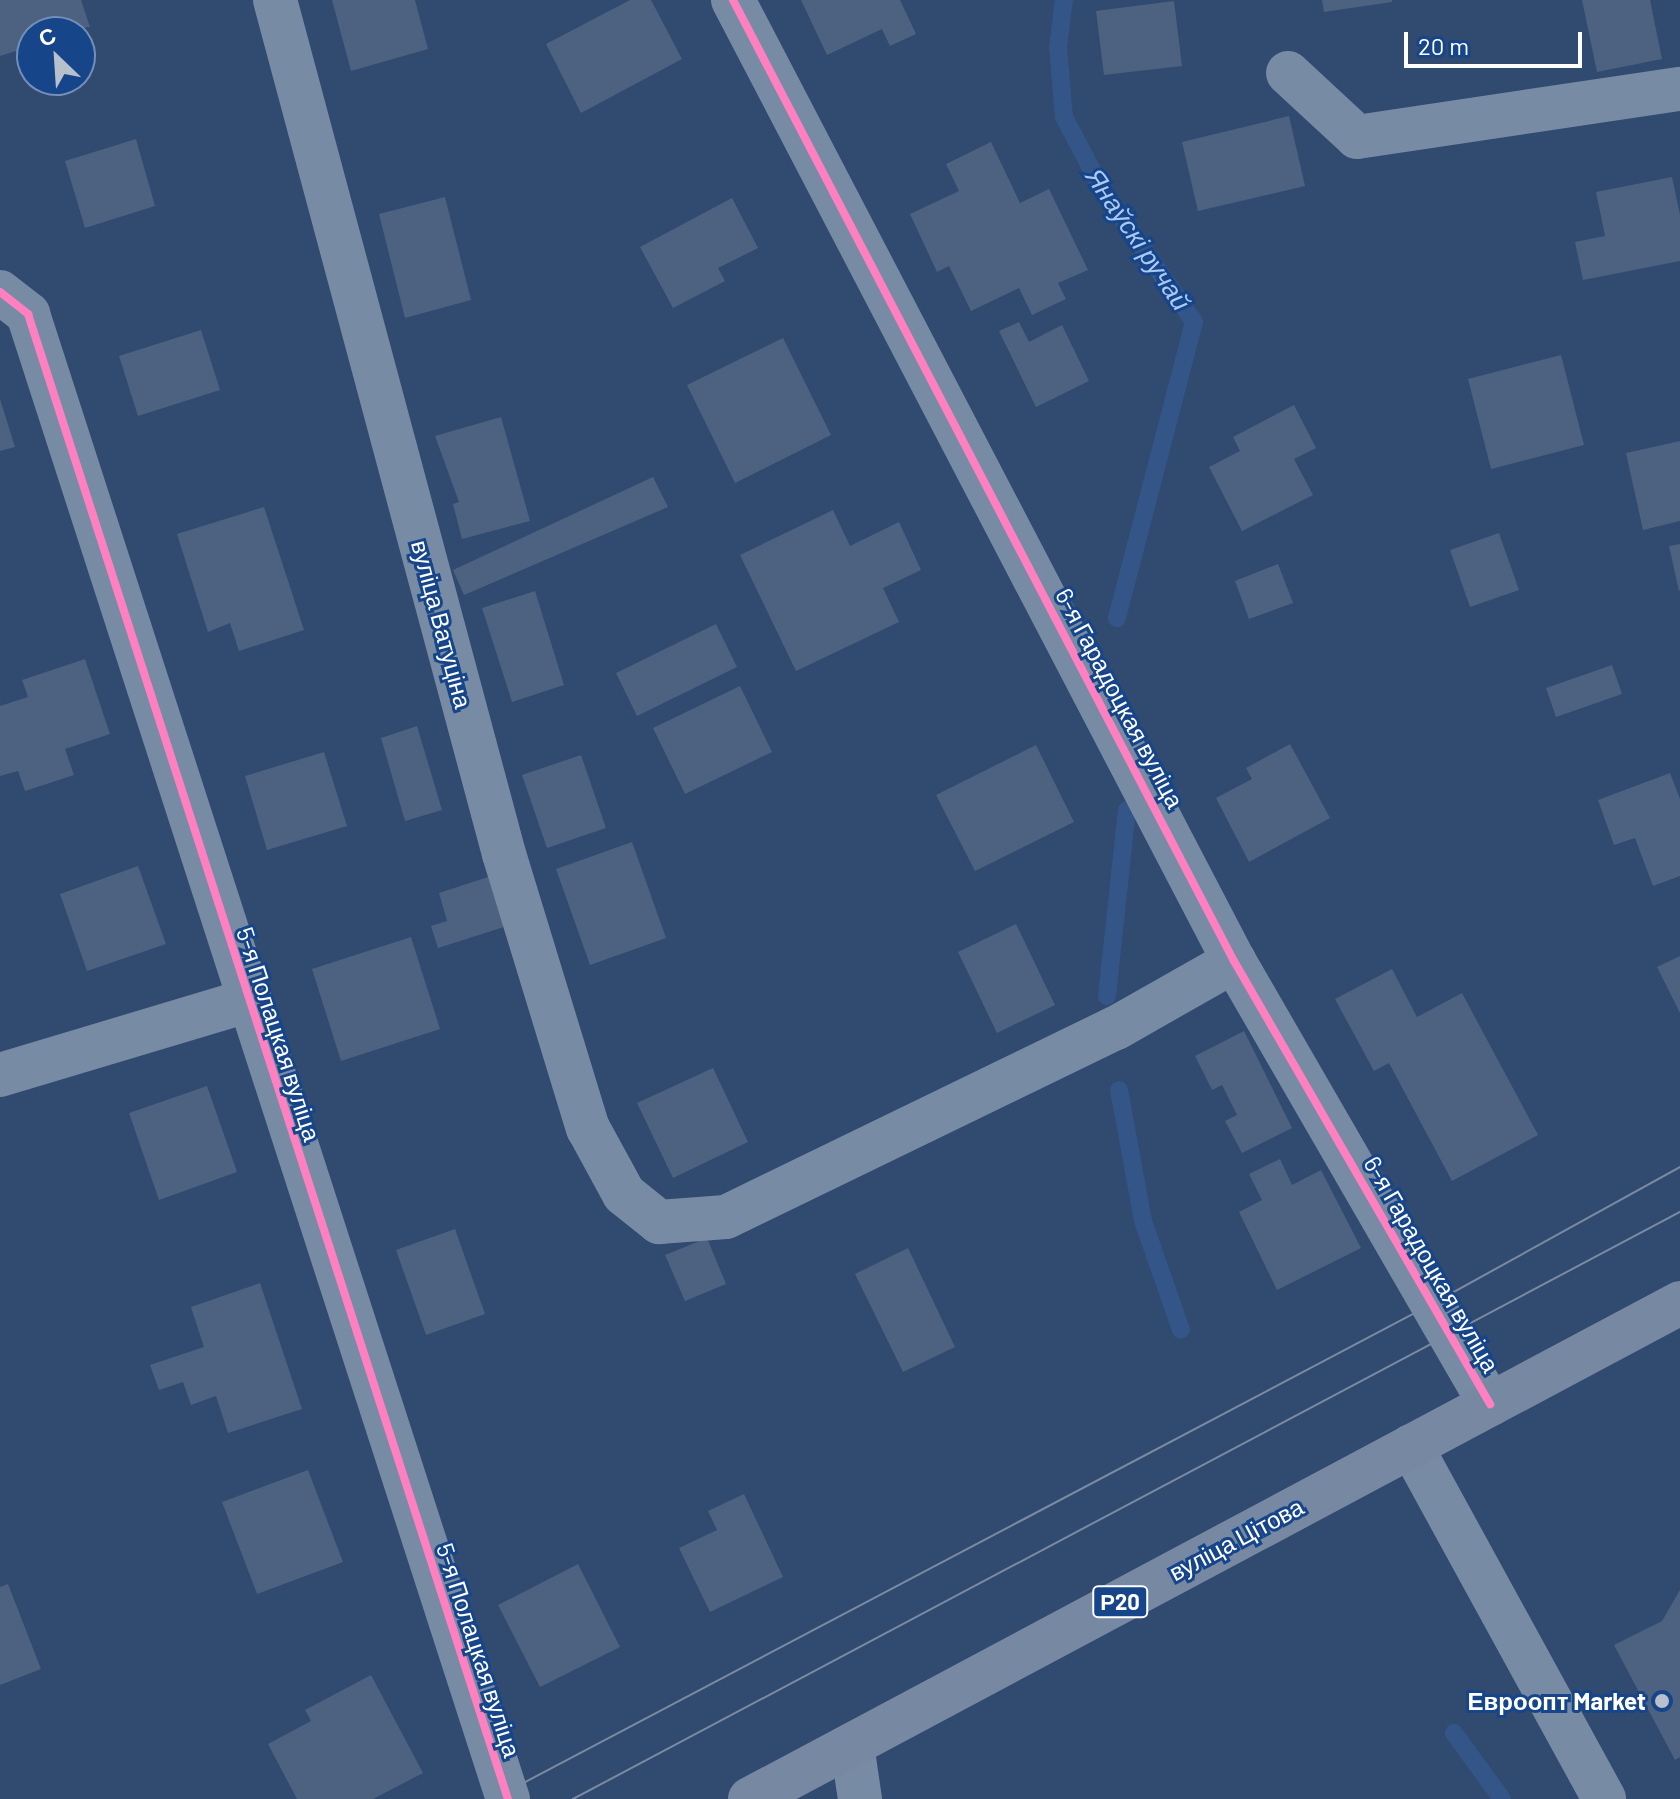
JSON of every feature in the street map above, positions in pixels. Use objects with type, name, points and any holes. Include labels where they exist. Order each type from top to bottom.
[{"type":"main road","name":"вуліца Цітова","points":[[750,1799],[1680,1303]]},
{"type":"street","name":"вуліца Ватуціна","points":[[275,0],[504,854],[583,1113],[624,1194],[659,1222],[726,1217],[1116,1028],[1234,961]]},
{"type":"street","name":"6-я Гарадоцкая вуліца","points":[[733,0],[1234,961],[1490,1404]]},
{"type":"street","points":[[1288,73],[1357,137],[1680,89]]},
{"type":"street","name":"5-я Полацкая вуліца","points":[[0,292],[28,314],[247,1001],[508,1799]]},
{"type":"street","points":[[0,1075],[247,1001]]},
{"type":"street","points":[[1411,1446],[1604,1799]]},
{"type":"street","points":[[852,1745],[860,1799]]},
{"type":"building","points":[[0,0],[81,0],[86,16],[16,16],[16,51],[0,56]]},
{"type":"building","points":[[332,0],[415,0],[428,49],[351,71]]},
{"type":"building","points":[[630,0],[651,0],[682,59],[581,113],[546,44]]},
{"type":"building","points":[[801,0],[900,0],[916,34],[890,46],[882,29],[827,55]]},
{"type":"building","points":[[1322,0],[1392,0],[1392,2],[1324,12]]},
{"type":"building","points":[[1582,0],[1650,0],[1662,59],[1597,72]]},
{"type":"building","points":[[1174,1],[1182,66],[1104,75],[1096,11]]},
{"type":"building","points":[[1289,116],[1305,186],[1198,211],[1182,142]]},
{"type":"building","points":[[136,139],[155,206],[85,228],[65,161]]},
{"type":"building","points":[[991,142],[1020,203],[1049,189],[1088,270],[1058,283],[1066,299],[1032,315],[1019,288],[971,311],[949,266],[937,272],[910,214],[959,191],[946,164]]},
{"type":"building","points":[[1672,177],[1680,215],[1680,261],[1583,280],[1575,242],[1605,236],[1596,192]]},
{"type":"building","points":[[445,197],[471,300],[405,318],[379,214]]},
{"type":"building","points":[[732,198],[758,248],[718,268],[725,281],[673,308],[640,247]]},
{"type":"building","points":[[1019,322],[1029,342],[1062,325],[1089,381],[1036,407],[999,331]]},
{"type":"building","points":[[201,330],[220,390],[138,416],[119,356]]},
{"type":"building","points":[[783,338],[831,435],[735,483],[687,385]]},
{"type":"building","points":[[1561,355],[1584,445],[1491,469],[1468,379]]},
{"type":"building","points":[[0,399],[15,447],[0,451]]},
{"type":"building","points":[[1294,405],[1316,448],[1294,459],[1313,495],[1242,531],[1209,467],[1240,451],[1233,437]]},
{"type":"building","points":[[501,417],[530,521],[462,539],[453,504],[459,502],[435,436]]},
{"type":"building","points":[[1680,441],[1680,521],[1643,530],[1626,453]]},
{"type":"building","points":[[653,477],[668,507],[464,595],[453,570]]},
{"type":"building","points":[[264,507],[304,630],[239,651],[230,623],[208,632],[177,534]]},
{"type":"building","points":[[833,510],[850,546],[899,522],[921,570],[883,588],[899,622],[796,671],[740,555]]},
{"type":"building","points":[[1499,533],[1519,590],[1470,607],[1450,550]]},
{"type":"building","points":[[1680,544],[1680,590],[1679,591],[1669,546]]},
{"type":"building","points":[[1278,564],[1293,603],[1249,619],[1235,581]]},
{"type":"building","points":[[535,591],[564,685],[512,702],[482,608]]},
{"type":"building","points":[[716,624],[737,667],[637,716],[616,673]]},
{"type":"building","points":[[85,659],[110,734],[65,749],[74,775],[25,791],[18,771],[0,776],[0,706],[28,697],[22,680]]},
{"type":"building","points":[[1612,665],[1622,694],[1556,717],[1546,688]]},
{"type":"building","points":[[740,686],[772,752],[685,794],[653,728]]},
{"type":"building","points":[[417,726],[442,810],[405,821],[381,738]]},
{"type":"building","points":[[1290,744],[1330,818],[1249,862],[1216,798],[1252,779],[1246,768]]},
{"type":"building","points":[[1036,745],[1074,822],[975,871],[936,795]]},
{"type":"building","points":[[324,752],[347,826],[267,850],[245,776]]},
{"type":"building","points":[[581,755],[606,828],[547,848],[522,775]]},
{"type":"building","points":[[1670,773],[1680,799],[1680,876],[1653,886],[1635,838],[1614,845],[1598,800]]},
{"type":"building","points":[[632,842],[666,938],[590,965],[556,869]]},
{"type":"building","points":[[138,866],[166,944],[87,971],[60,894]]},
{"type":"building","points":[[488,877],[504,927],[438,948],[431,926],[447,921],[439,893]]},
{"type":"building","points":[[1016,924],[1055,1005],[997,1033],[958,952]]},
{"type":"building","points":[[411,937],[440,1029],[341,1061],[312,969]]},
{"type":"building","points":[[1680,956],[1680,1013],[1657,967]]},
{"type":"building","points":[[1392,969],[1417,1017],[1462,993],[1538,1135],[1452,1181],[1389,1063],[1374,1071],[1335,999]]},
{"type":"building","points":[[1244,1031],[1292,1128],[1242,1153],[1225,1121],[1237,1115],[1222,1085],[1212,1090],[1195,1056]]},
{"type":"building","points":[[713,1068],[748,1142],[673,1178],[637,1103]]},
{"type":"building","points":[[207,1086],[237,1172],[159,1200],[129,1113]]},
{"type":"building","points":[[1280,1159],[1292,1185],[1321,1170],[1361,1248],[1277,1290],[1239,1212],[1262,1200],[1249,1174]]},
{"type":"building","points":[[455,1229],[485,1314],[426,1335],[396,1250]]},
{"type":"building","points":[[707,1238],[726,1284],[685,1301],[665,1255]]},
{"type":"building","points":[[908,1248],[955,1347],[903,1372],[855,1274]]},
{"type":"building","points":[[260,1283],[302,1409],[228,1433],[216,1396],[191,1405],[183,1382],[159,1390],[150,1365],[204,1347],[191,1307]]},
{"type":"building","points":[[308,1470],[343,1562],[257,1594],[222,1502]]},
{"type":"building","points":[[744,1494],[783,1577],[710,1612],[679,1548],[717,1530],[708,1511]]},
{"type":"building","points":[[578,1564],[620,1647],[540,1687],[498,1605]]},
{"type":"building","points":[[8,1584],[41,1669],[0,1685],[0,1587]]},
{"type":"building","name":"Евроопт Market","points":[[1680,1590],[1680,1757],[1675,1760],[1614,1645],[1662,1621]]},
{"type":"building","points":[[371,1675],[423,1773],[373,1799],[297,1799],[268,1744],[311,1721],[305,1710]]},
{"type":"waterway","name":"Янаўскі ручай","points":[[1064,0],[1058,47],[1064,117],[1102,189],[1194,322],[1117,618]]},
{"type":"waterway","name":"Янаўскі ручай","points":[[1107,996],[1127,810]]},
{"type":"waterway","name":"Янаўскі ручай","points":[[1119,1090],[1143,1221],[1181,1330]]},
{"type":"waterway","name":"Янаўскі ручай","points":[[1454,1733],[1502,1799]]},
{"type":"tram line","points":[[493,1799],[1432,1304],[1680,1167]]},
{"type":"tram line","points":[[573,1799],[1680,1212]]},
{"type":"cycle path","points":[[733,0],[1234,961],[1490,1404]]},
{"type":"cycle path","points":[[0,292],[28,314],[508,1799]]},
{"type":"place","name":"Евроопт Market","points":[[1662,1701]]}]
